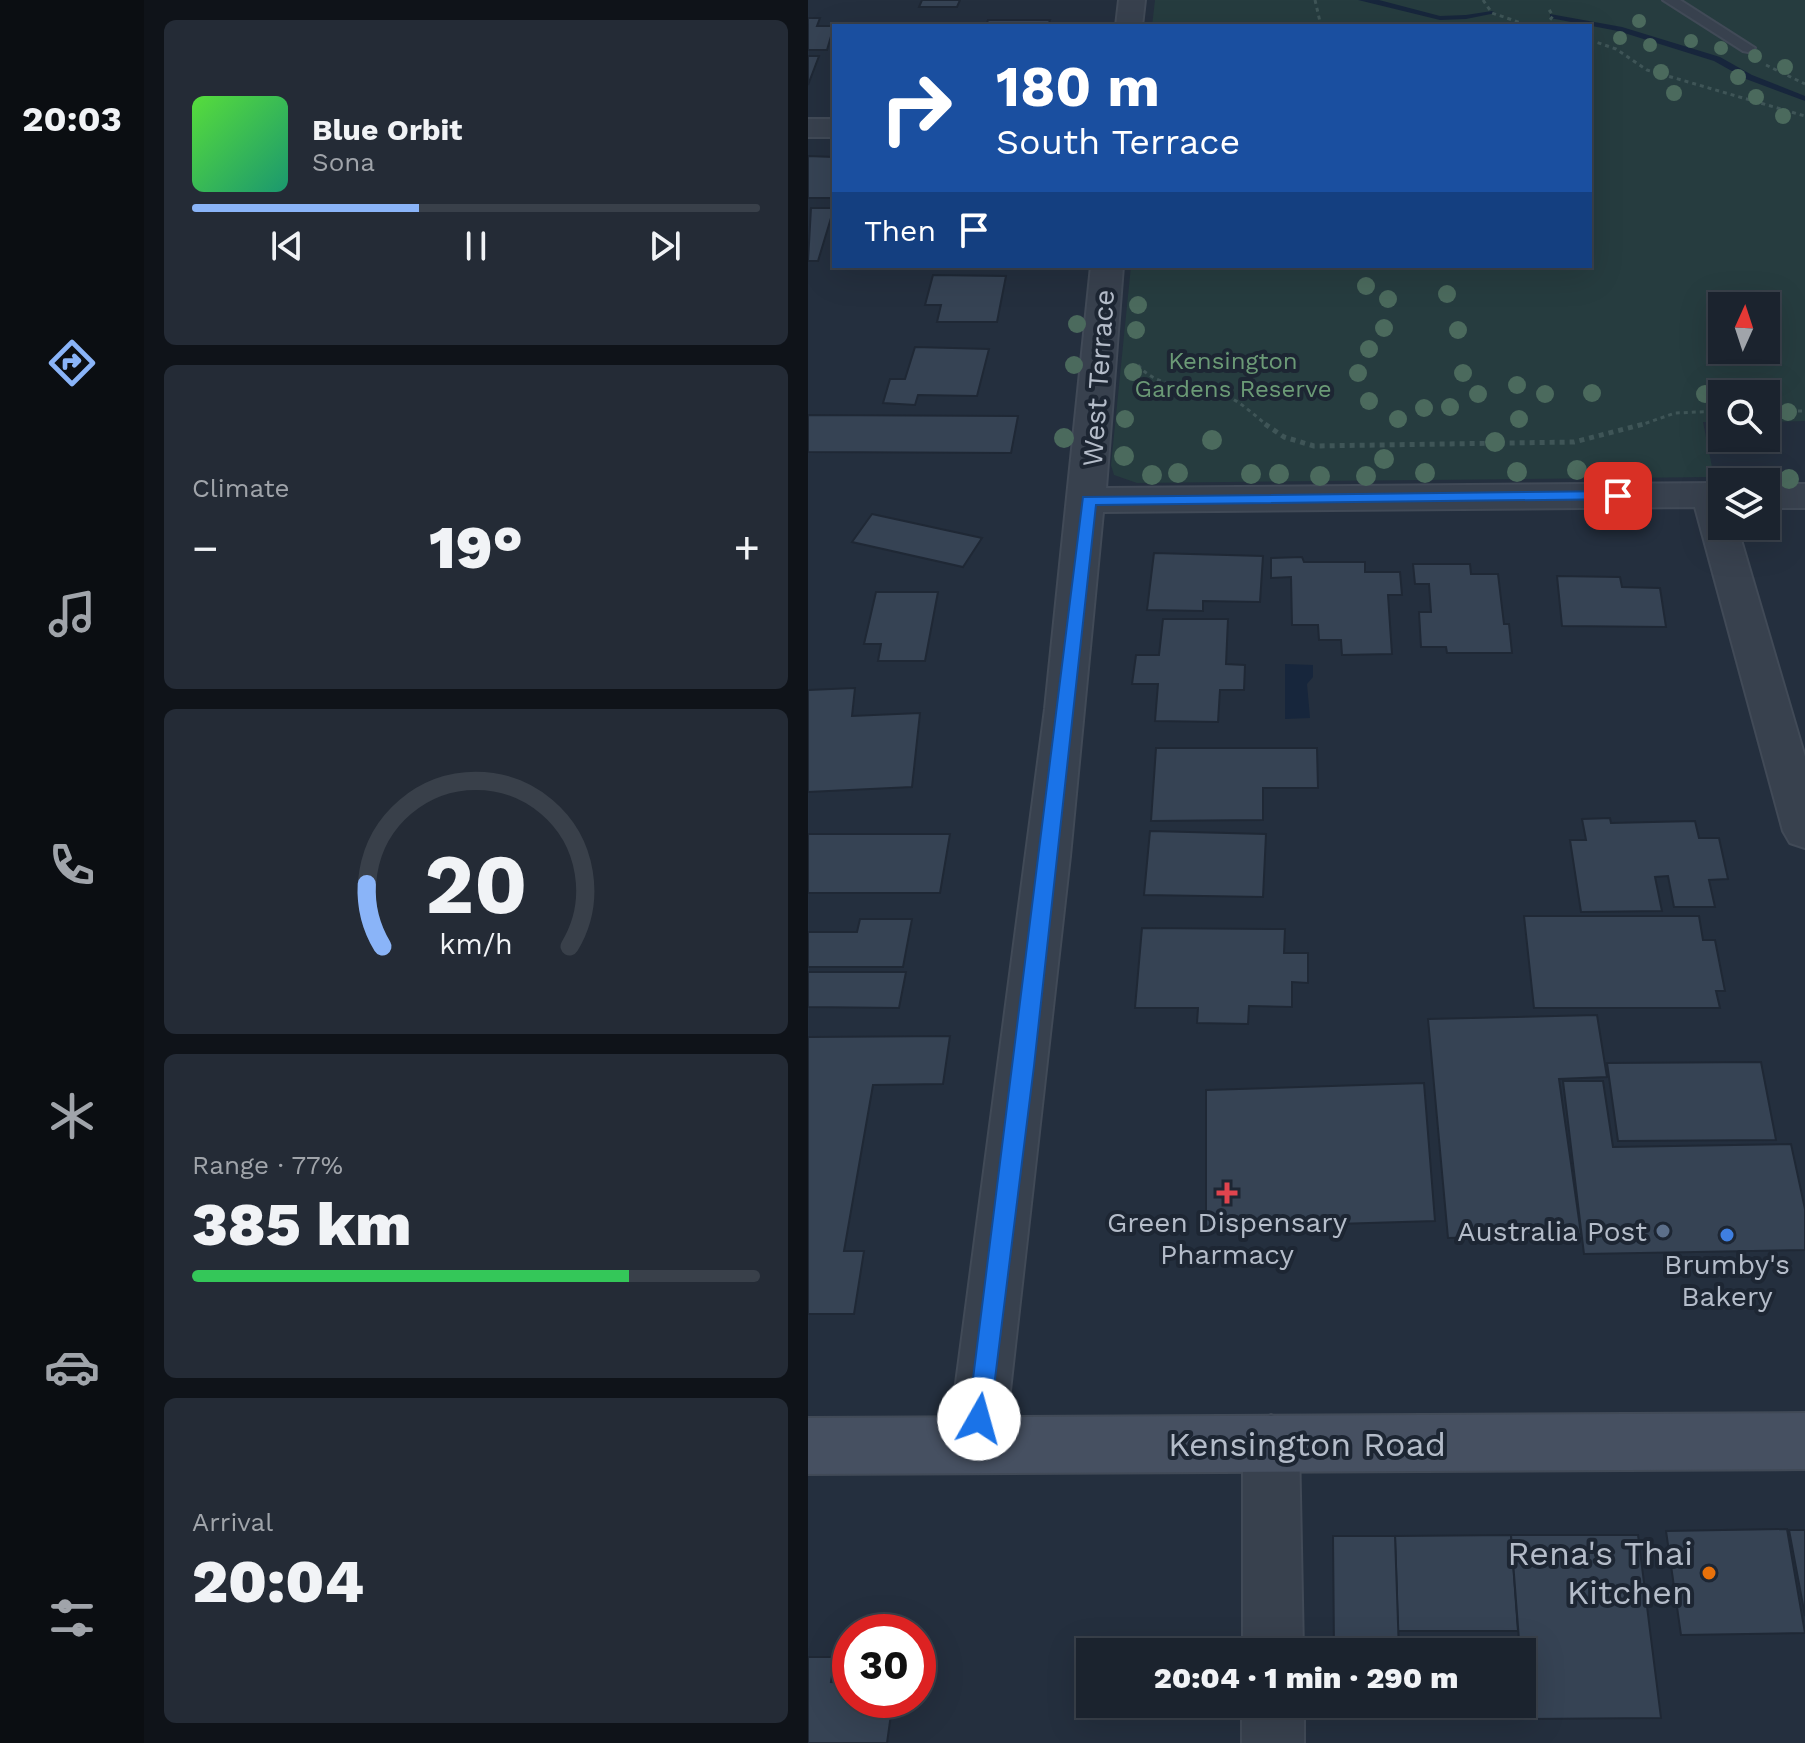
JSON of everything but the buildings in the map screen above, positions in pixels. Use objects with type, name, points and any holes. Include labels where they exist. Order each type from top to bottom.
[{"type":"main road","name":"Kensington Road","points":[[808,1446],[1805,1441]]},
{"type":"street","points":[[1129,24],[1132,0]]},
{"type":"street","points":[[808,128],[832,128]]},
{"type":"street","name":"West Terrace","points":[[976,1444],[1024,1066],[1089,500],[1107,268]]},
{"type":"street","points":[[1089,500],[1708,495]]},
{"type":"street","points":[[1780,496],[1805,496]]},
{"type":"street","points":[[1728,540],[1805,831]]},
{"type":"street","points":[[1271,1443],[1273,1638]]},
{"type":"street","points":[[1273,1718],[1273,1743]]},
{"type":"lane","points":[[1670,0],[1748,48]]},
{"type":"path","points":[[1315,0],[1321,24]]},
{"type":"path","points":[[1483,0],[1492,13],[1524,24]]},
{"type":"path","points":[[1548,8],[1553,16],[1548,24]]},
{"type":"path","points":[[1592,41],[1616,49],[1647,70],[1805,116]]},
{"type":"path","points":[[1135,355],[1139,369],[1145,375],[1180,386],[1223,394],[1257,415],[1284,437],[1314,446],[1574,442],[1625,430],[1675,413],[1708,412]]},
{"type":"path","points":[[1780,411],[1805,411]]},
{"type":"green space","name":"Kensington Gardens Reserve","points":[[1155,0],[1805,0],[1805,421],[1780,422],[1780,380],[1708,380],[1708,422],[1703,422],[1712,468],[1708,468],[1708,477],[1137,483],[1114,475],[1111,465],[1131,268],[1592,268],[1592,24],[1152,24]]},
{"type":"water","points":[[1285,664],[1313,665],[1313,677],[1307,684],[1310,718],[1285,719]]},
{"type":"waterway","points":[[1362,0],[1440,18],[1492,13]]},
{"type":"waterway","points":[[1553,16],[1619,29],[1717,59],[1749,77],[1805,99]]},
{"type":"place","name":"Green Dispensary Pharmacy","points":[[1227,1193]]},
{"type":"place","name":"Australia Post","points":[[1663,1231]]},
{"type":"place","name":"Brumby's Bakery","points":[[1727,1235]]},
{"type":"place","name":"Rena's Thai Kitchen","points":[[1709,1573]]},
{"type":"route","points":[[979,1419],[1024,1066],[1089,500],[1618,496]]}]
